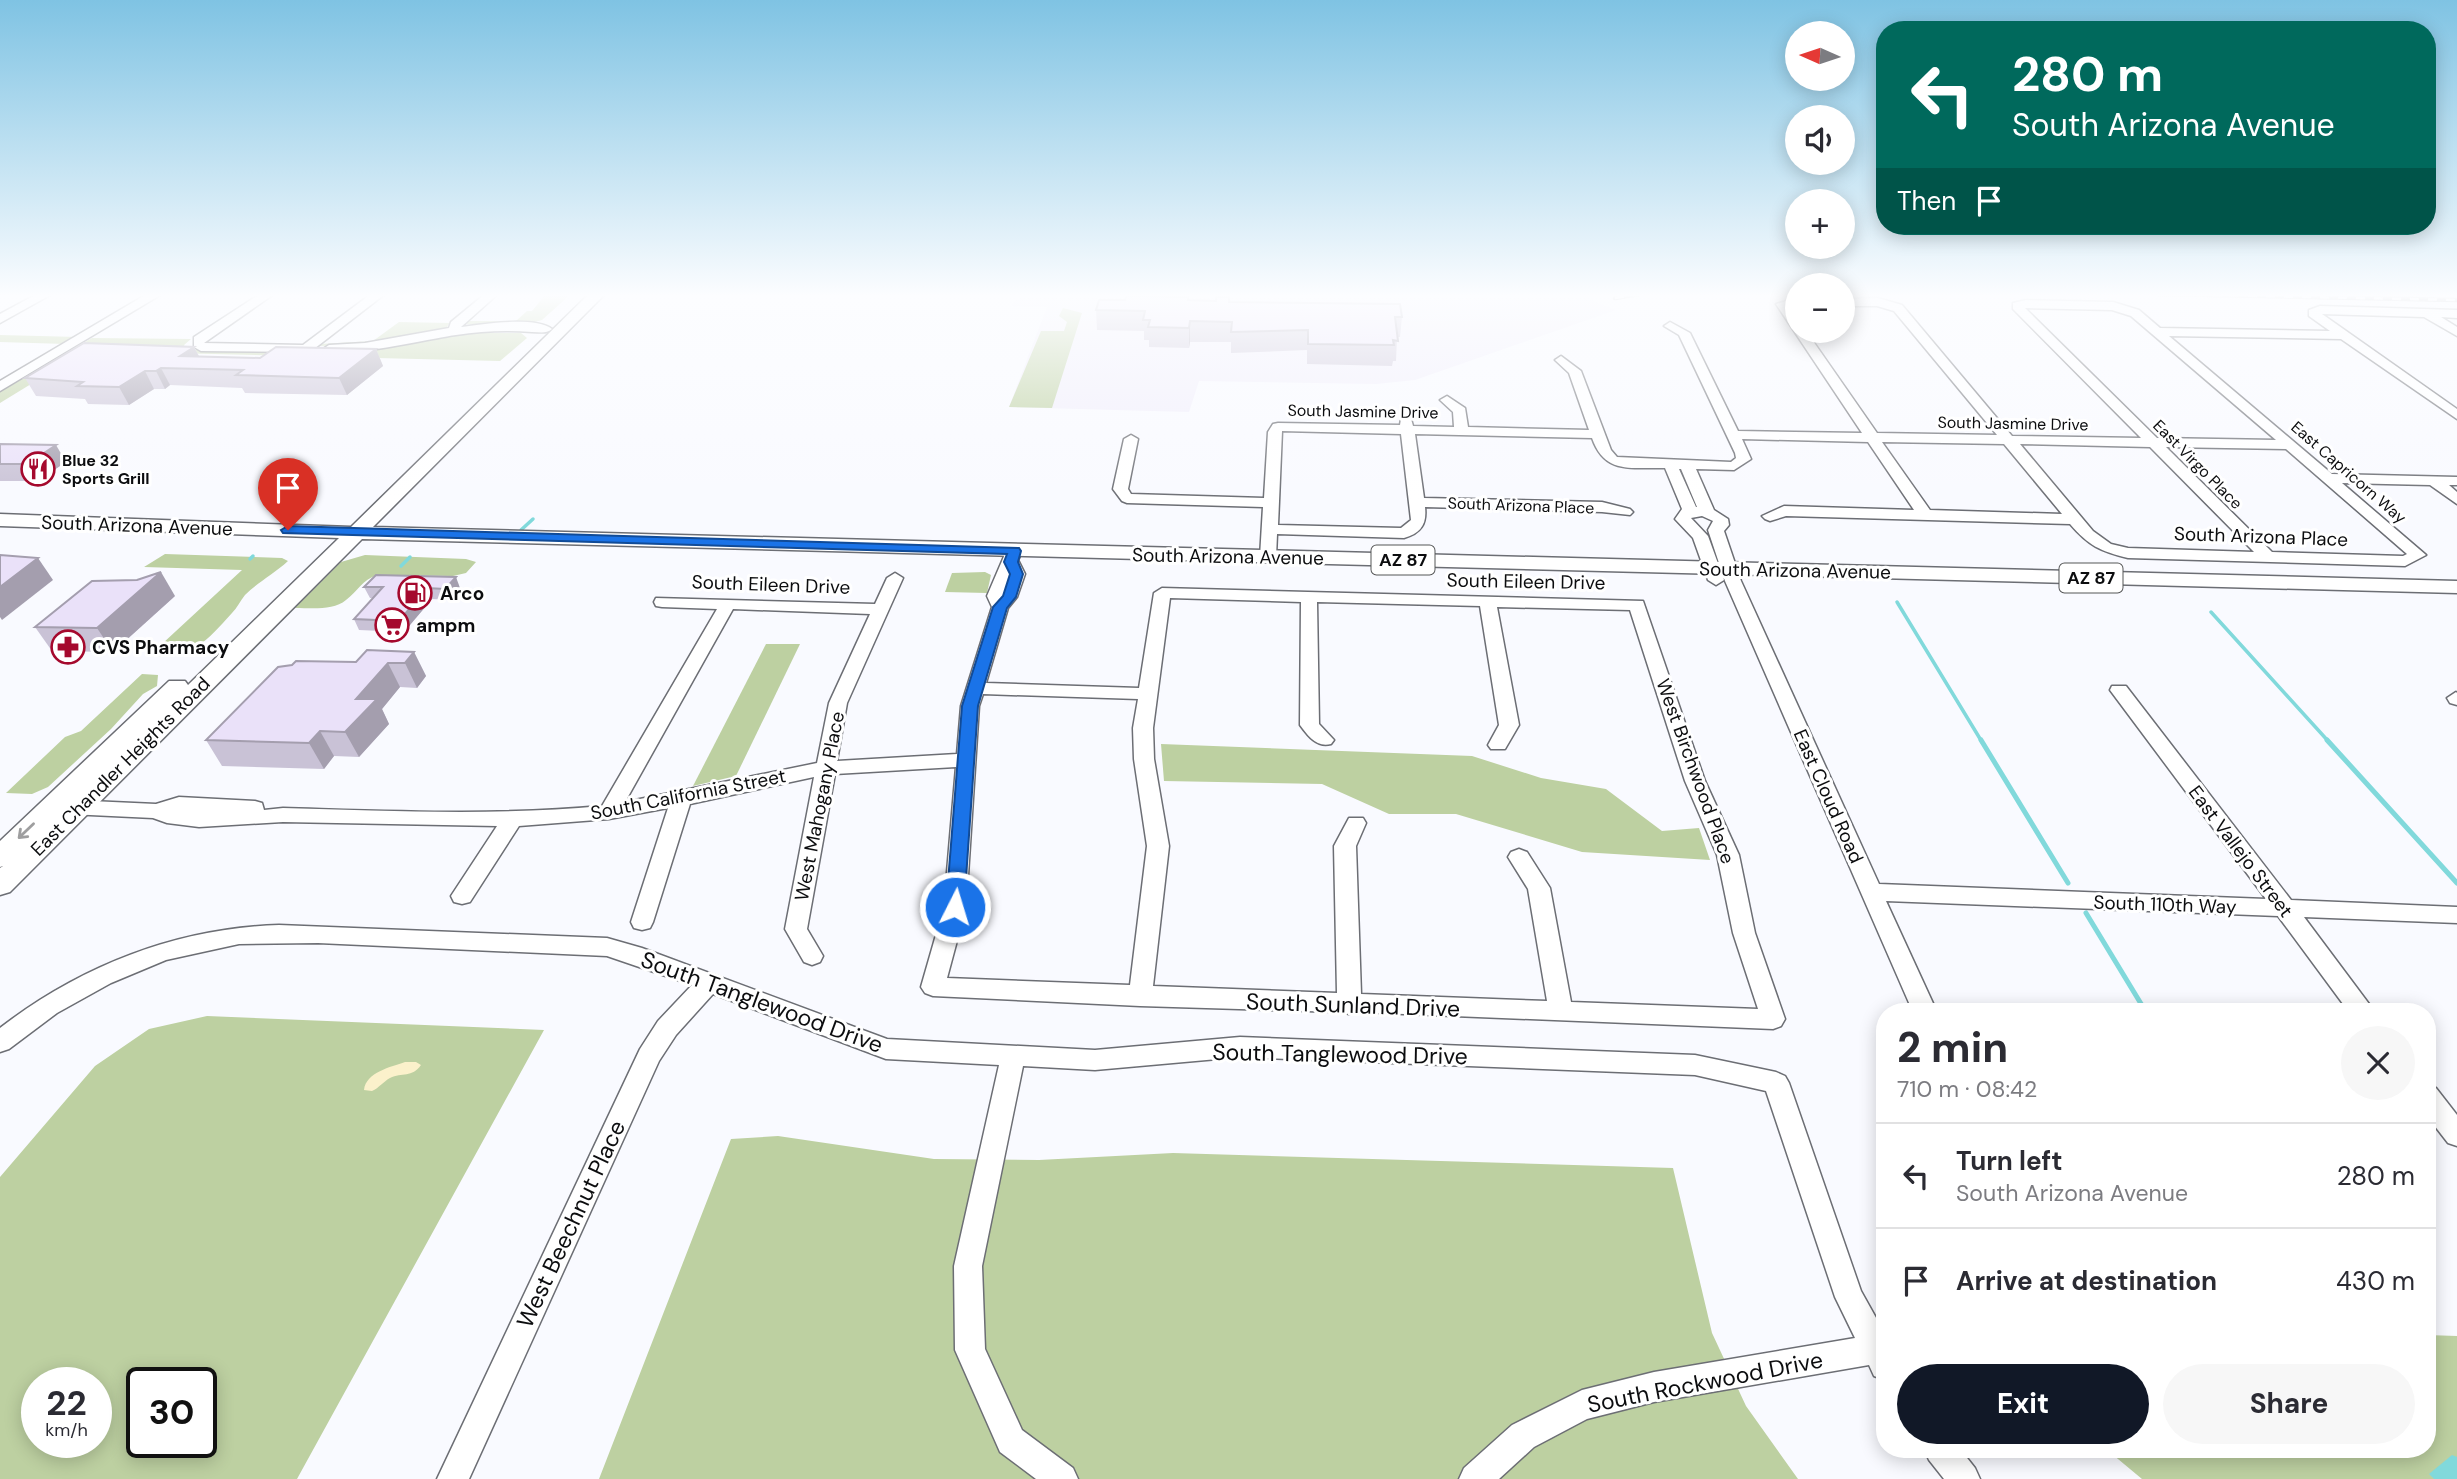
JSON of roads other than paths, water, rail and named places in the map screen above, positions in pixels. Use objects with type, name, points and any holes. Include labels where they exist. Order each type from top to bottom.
[{"type":"main road","name":"East Chandler Heights Road","points":[[0,885],[65,807],[339,539],[513,363]]},
{"type":"main road","name":"East Chandler Heights Road","points":[[339,539],[525,363]]},
{"type":"main road","name":"South Arizona Avenue","points":[[0,520],[339,539]]},
{"type":"main road","name":"South Arizona Avenue","points":[[0,535],[339,539],[1722,574],[2457,587]]},
{"type":"main road","name":"South Arizona Avenue","points":[[1013,556],[1268,557],[2457,599]]},
{"type":"main road","name":"East Chandler Heights Road","points":[[0,856],[65,807]]},
{"type":"street","points":[[0,387],[40,363]]},
{"type":"street","points":[[1565,363],[1575,371],[1604,451],[1612,460],[1627,463],[1734,466],[1744,459],[1698,363]]},
{"type":"street","points":[[1822,363],[1925,515]]},
{"type":"street","points":[[1945,363],[2075,519]]},
{"type":"street","name":"East Virgo Place","points":[[2073,363],[2267,557]]},
{"type":"street","name":"East Capricorn Way","points":[[2195,363],[2415,551],[2418,555],[2414,559]]},
{"type":"street","points":[[2384,363],[2457,415]]},
{"type":"street","points":[[1447,400],[1461,411],[1461,426]]},
{"type":"street","points":[[1270,529],[1404,533],[1418,524],[1406,425]]},
{"type":"street","name":"South Jasmine Drive","points":[[1271,503],[1275,432],[1278,427],[1406,425],[1596,429]]},
{"type":"street","name":"South Jasmine Drive","points":[[1731,431],[2287,442]]},
{"type":"street","points":[[1131,439],[1120,489],[1123,496],[1134,500],[1271,503],[1268,557]]},
{"type":"street","points":[[1670,464],[1690,511]]},
{"type":"street","points":[[1687,465],[1707,512]]},
{"type":"street","points":[[2330,478],[2448,483],[2457,499]]},
{"type":"street","name":"South Arizona Place","points":[[1417,502],[1602,507],[1625,512]]},
{"type":"street","points":[[1690,511],[1707,512],[1717,516],[1722,522],[1716,530],[1722,574]]},
{"type":"street","points":[[1690,511],[1683,519],[1700,536],[1722,574]]},
{"type":"street","points":[[1770,516],[1784,512],[2075,519]]},
{"type":"street","name":"South Arizona Place","points":[[2075,519],[2096,543],[2128,553],[2405,561],[2414,559]]},
{"type":"street","points":[[966,760],[970,706],[1000,607],[1009,597],[1017,574],[1013,556]]},
{"type":"street","name":"East Cloud Road","points":[[1722,574],[1872,892],[1921,1003]]},
{"type":"street","name":"West Mahogany Place","points":[[813,956],[796,929],[838,704],[895,578]]},
{"type":"street","name":"South Eileen Drive","points":[[1146,694],[1162,593],[1637,605]]},
{"type":"street","points":[[1309,597],[1310,725],[1324,740]]},
{"type":"street","name":"South Eileen Drive","points":[[662,602],[880,609]]},
{"type":"street","points":[[1488,602],[1509,725],[1498,745]]},
{"type":"street","points":[[610,812],[727,604]]},
{"type":"street","name":"West Birchwood Place","points":[[1637,605],[1695,781],[1728,855],[1744,933],[1773,1019]]},
{"type":"street","points":[[975,688],[1146,694],[1142,746],[1158,846],[1140,997]]},
{"type":"street","name":"East Vallejo Street","points":[[2119,690],[2356,1003]]},
{"type":"street","name":"South California Street","points":[[65,807],[156,811],[166,818],[207,812],[251,820],[283,815],[512,820],[610,812],[826,768],[966,760]]},
{"type":"street","name":"South Sunland Drive","points":[[966,760],[955,907],[933,986],[1140,997],[1773,1019]]},
{"type":"street","points":[[642,922],[681,799]]},
{"type":"street","points":[[462,896],[512,820]]},
{"type":"street","points":[[1349,1004],[1345,846],[1356,823]]},
{"type":"street","points":[[1519,857],[1539,888],[1561,1012]]},
{"type":"street","name":"South 110th Way","points":[[1872,892],[2457,915]]},
{"type":"street","name":"South Tanglewood Drive","points":[[0,1042],[61,999],[128,965],[181,947],[220,938],[280,933],[607,947],[635,954],[886,1049],[1013,1057],[1127,1059],[1240,1047],[1695,1065],[1776,1083],[1849,1297],[1876,1349]]},
{"type":"street","name":"West Beechnut Place","points":[[453,1479],[649,1056],[667,1028],[709,983]]},
{"type":"street","points":[[1013,1057],[968,1266],[970,1350],[1011,1441],[1062,1479]]},
{"type":"street","points":[[2436,1108],[2457,1135]]},
{"type":"street","name":"South Rockwood Drive","points":[[1475,1479],[1524,1436],[1582,1405],[1654,1387],[1876,1358]]},
{"type":"street","points":[[1947,1458],[1964,1479]]},
{"type":"water","points":[[2452,1455],[2457,1457],[2457,1479],[2434,1479],[2429,1474]]},
{"type":"waterway","points":[[521,530],[533,519]]},
{"type":"waterway","points":[[250,559],[253,556]]},
{"type":"waterway","points":[[401,566],[410,557]]},
{"type":"waterway","points":[[1897,602],[1982,742]]},
{"type":"waterway","points":[[2211,612],[2329,742]]},
{"type":"waterway","points":[[1981,740],[2068,883]]},
{"type":"waterway","points":[[2327,740],[2457,883]]},
{"type":"waterway","points":[[2086,913],[2141,1003]]},
{"type":"place","name":"Blue 32 Sports Grill","points":[[38,469]]},
{"type":"place","name":"Arco","points":[[415,593]]},
{"type":"place","name":"ampm","points":[[392,625]]},
{"type":"place","name":"CVS Pharmacy","points":[[68,647]]}]
